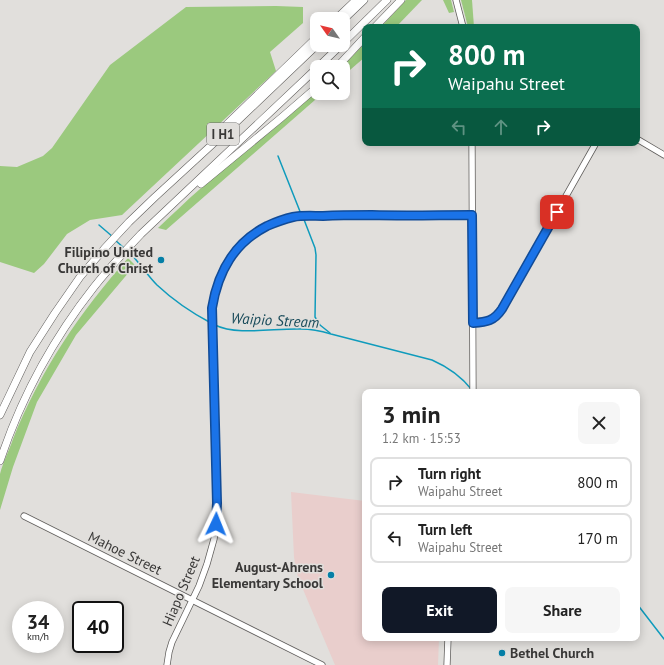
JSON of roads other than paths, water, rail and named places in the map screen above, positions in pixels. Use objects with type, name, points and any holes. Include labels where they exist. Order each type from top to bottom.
[{"type":"highway","points":[[343,12],[356,0]]},
{"type":"highway","points":[[350,13],[364,0]]},
{"type":"highway","name":"I H1","points":[[362,24],[387,0]]},
{"type":"highway","points":[[378,24],[401,0]]},
{"type":"highway","name":"I H1","points":[[350,36],[362,24]]},
{"type":"highway","points":[[343,60],[362,40]]},
{"type":"highway","points":[[155,197],[239,112],[310,44]]},
{"type":"highway","name":"I H1","points":[[0,415],[30,352],[54,313],[80,277],[129,222],[310,52]]},
{"type":"highway","name":"I H1","points":[[326,60],[334,52]]},
{"type":"highway","name":"I H1","points":[[0,461],[16,417],[44,362],[61,332],[94,286],[141,234],[310,75]]},
{"type":"highway","points":[[160,216],[310,93]]},
{"type":"street","points":[[456,0],[462,24]]},
{"type":"street","points":[[640,141],[664,155]]},
{"type":"street","points":[[472,146],[473,389]]},
{"type":"street","points":[[473,323],[492,320],[502,309],[594,146]]},
{"type":"street","name":"Hiapo Street","points":[[167,665],[172,642],[199,586],[212,549],[216,524],[217,503],[212,330],[213,299],[218,280],[237,248],[252,235],[275,222],[299,216],[472,215]]},
{"type":"street","name":"Mahoe Street","points":[[24,516],[322,665]]},
{"type":"street","points":[[447,665],[448,641]]},
{"type":"waterway","points":[[278,156],[301,214]]},
{"type":"waterway","points":[[303,217],[315,248],[316,255],[315,317],[320,325],[330,333]]},
{"type":"waterway","name":"Waipio Stream","points":[[99,225],[113,237]]},
{"type":"waterway","name":"Waipio Stream","points":[[115,240],[124,248]]},
{"type":"waterway","name":"Waipio Stream","points":[[129,252],[163,291],[183,306],[211,323]]},
{"type":"waterway","name":"Waipio Stream","points":[[215,325],[245,331],[301,329],[324,332],[432,360],[454,372],[471,389]]},
{"type":"waterway","name":"Waipio Stream","points":[[640,608],[664,639]]},
{"type":"place","name":"Filipino United Church of Christ","points":[[161,260]]},
{"type":"place","name":"August-Ahrens Elementary School","points":[[331,575]]},
{"type":"place","name":"Bethel Church","points":[[502,653]]}]
